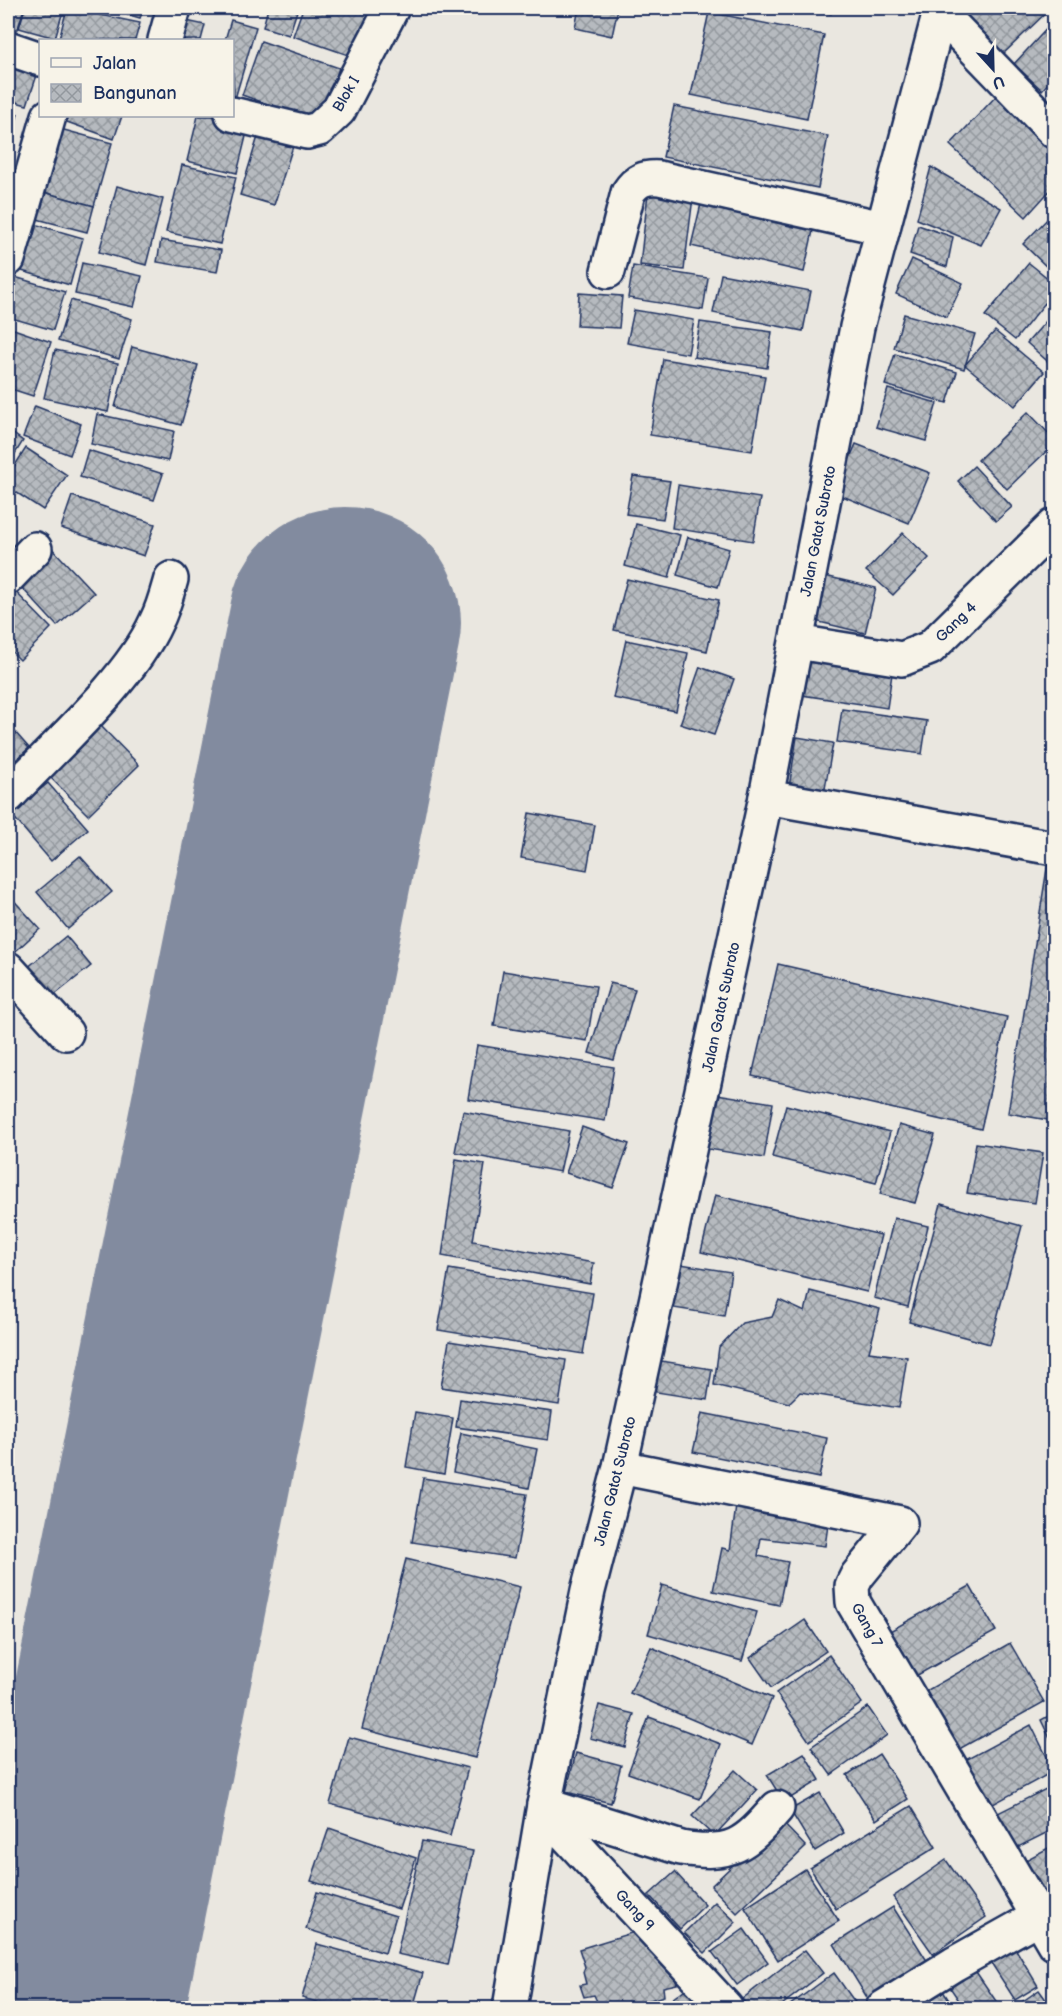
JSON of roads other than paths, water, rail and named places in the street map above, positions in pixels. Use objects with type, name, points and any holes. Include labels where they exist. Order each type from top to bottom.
[{"type":"street","points":[[165,39],[174,8]]},
{"type":"street","name":"Blok I","points":[[234,114],[307,132],[319,129],[339,110],[392,8]]},
{"type":"street","points":[[941,11],[1054,131]]},
{"type":"street","name":"Jalan Gatot Subroto","points":[[510,2008],[544,1808],[588,1591],[620,1467],[766,797],[857,327],[941,11]]},
{"type":"street","points":[[8,48],[39,59]]},
{"type":"street","points":[[8,259],[49,117]]},
{"type":"street","points":[[608,271],[628,193],[632,185],[647,177],[884,228]]},
{"type":"street","name":"Gang 4","points":[[797,642],[902,659],[930,648],[1054,526]]},
{"type":"street","points":[[8,577],[35,549]]},
{"type":"street","points":[[8,796],[113,684],[139,652],[156,623],[171,579]]},
{"type":"street","points":[[766,797],[1054,848]]},
{"type":"street","points":[[8,969],[66,1033]]},
{"type":"street","name":"Gang 7","points":[[620,1467],[900,1523],[857,1576],[852,1586],[853,1602],[1046,1912]]},
{"type":"street","points":[[544,1808],[681,1848],[702,1852],[720,1852],[736,1847],[753,1836],[777,1808]]},
{"type":"street","name":"Gang 9","points":[[544,1808],[726,2008]]},
{"type":"street","points":[[883,2008],[1046,1912],[1054,1943]]}]
